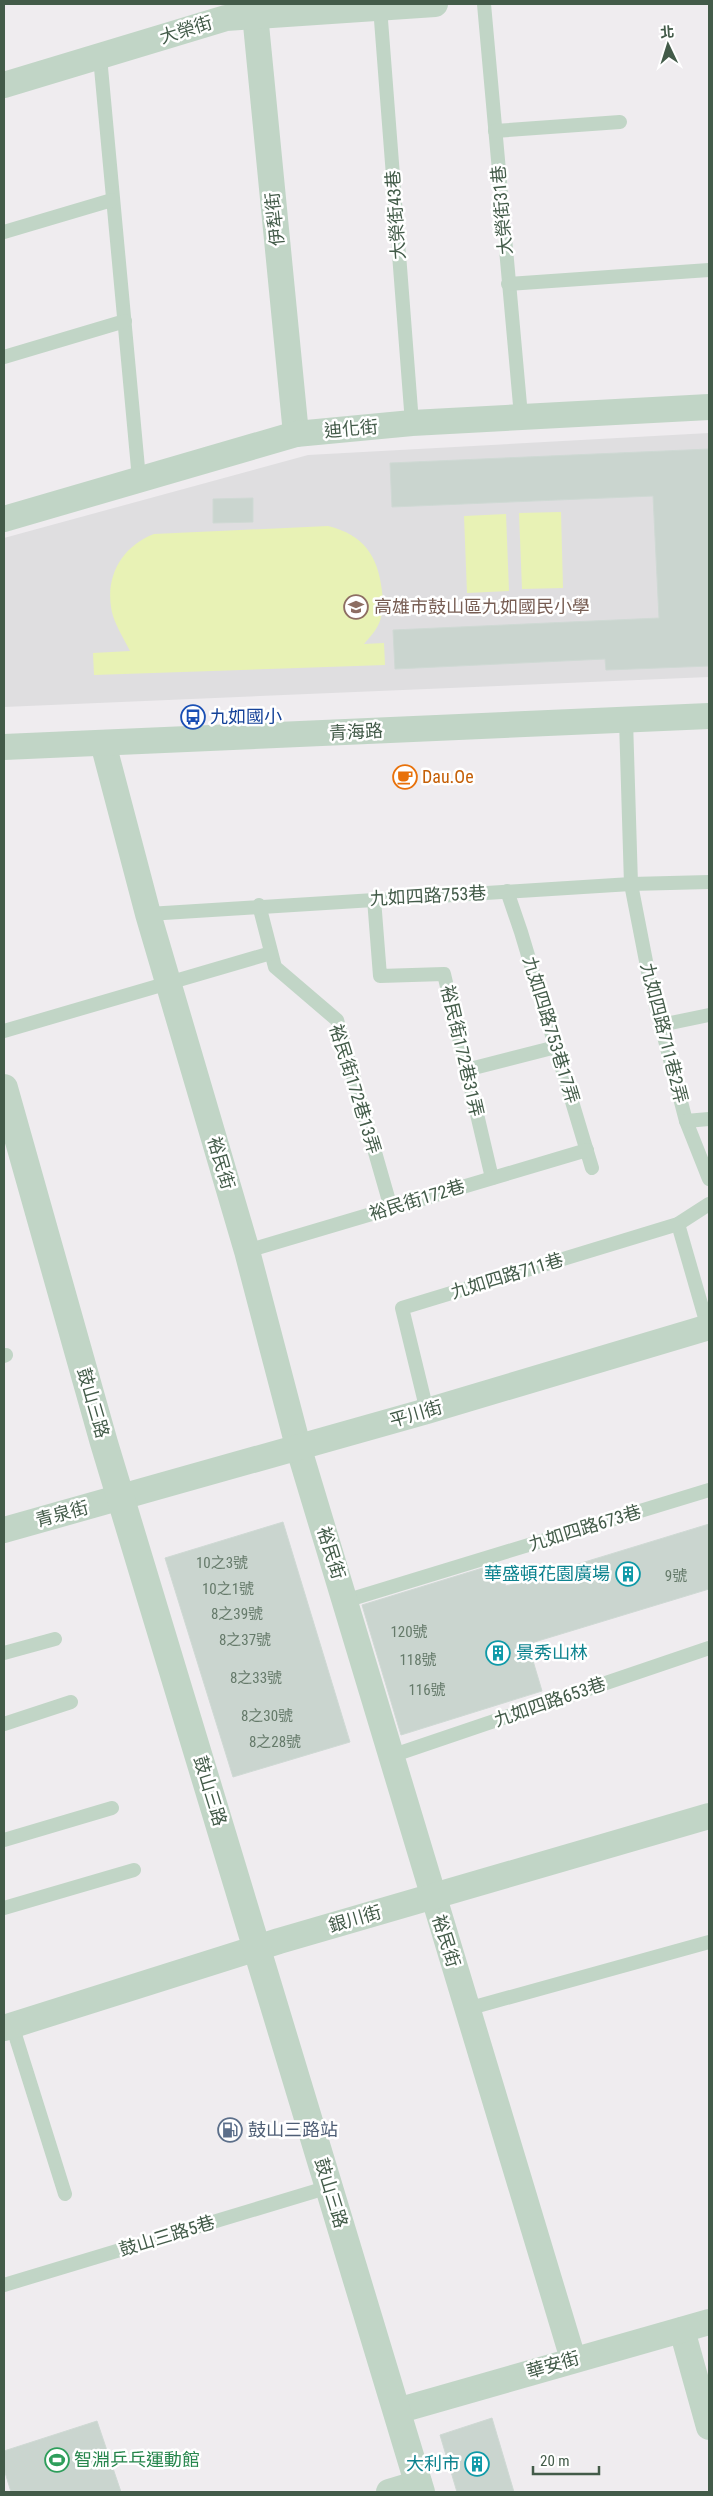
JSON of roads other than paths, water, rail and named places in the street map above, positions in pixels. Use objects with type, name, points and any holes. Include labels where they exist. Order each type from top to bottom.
[{"type":"street","name":"大榮街","points":[[4,85],[254,10],[435,4]]},
{"type":"street","name":"伊犁街","points":[[254,10],[296,434]]},
{"type":"street","name":"迪化街","points":[[4,519],[296,434],[412,423],[709,407]]},
{"type":"street","name":"青海路","points":[[4,747],[709,716]]},
{"type":"street","name":"裕民街","points":[[103,743],[148,914],[247,1251],[298,1446],[573,2359]]},
{"type":"street","name":"鼓山三路","points":[[4,1088],[121,1498],[420,2488]]},
{"type":"street","name":"平川街","points":[[121,1498],[298,1446],[427,1411],[708,1327]]},
{"type":"street","name":"青泉街","points":[[4,1530],[121,1498]]},
{"type":"street","name":"銀川街","points":[[8,2027],[257,1948],[709,1816]]},
{"type":"street","name":"華安街","points":[[397,2411],[573,2359],[709,2322]]},
{"type":"street","points":[[682,2330],[709,2427]]},
{"type":"street","points":[[389,2492],[420,2488]]},
{"type":"lane","name":"大榮街31巷","points":[[484,4],[521,416]]},
{"type":"lane","name":"大榮街43巷","points":[[386,6],[412,423]]},
{"type":"lane","points":[[100,57],[139,479]]},
{"type":"lane","points":[[495,131],[620,122]]},
{"type":"lane","points":[[4,232],[112,200]]},
{"type":"lane","points":[[508,284],[709,270]]},
{"type":"lane","points":[[4,357],[124,321]]},
{"type":"lane","name":"九如四路711巷2弄","points":[[626,720],[632,884],[651,988],[686,1121],[709,1179]]},
{"type":"lane","name":"九如四路753巷","points":[[148,914],[259,905],[632,884],[709,882]]},
{"type":"lane","name":"九如四路753巷17弄","points":[[507,891],[592,1168]]},
{"type":"lane","name":"裕民街172巷31弄","points":[[374,899],[380,976],[444,974],[492,1178]]},
{"type":"lane","name":"裕民街172巷13弄","points":[[259,905],[275,967],[336,1020],[391,1208]]},
{"type":"lane","points":[[4,1030],[271,953]]},
{"type":"lane","points":[[661,1024],[709,1015]]},
{"type":"lane","points":[[466,1070],[556,1047]]},
{"type":"lane","points":[[686,1121],[709,1119]]},
{"type":"lane","name":"裕民街172巷","points":[[247,1251],[587,1150]]},
{"type":"lane","name":"九如四路711巷","points":[[427,1411],[402,1308],[678,1224],[709,1204]]},
{"type":"lane","points":[[678,1224],[708,1327]]},
{"type":"lane","name":"九如四路673巷","points":[[345,1601],[709,1490]]},
{"type":"lane","points":[[4,1653],[55,1639]]},
{"type":"lane","name":"九如四路653巷","points":[[391,1756],[709,1648]]},
{"type":"lane","points":[[4,1724],[71,1702]]},
{"type":"lane","points":[[4,1840],[112,1808]]},
{"type":"lane","points":[[4,1908],[134,1870]]},
{"type":"lane","points":[[467,2009],[709,1942]]},
{"type":"lane","points":[[8,2027],[65,2194]]},
{"type":"lane","name":"鼓山三路5巷","points":[[4,2285],[329,2187]]},
{"type":"place","name":"高雄市鼓山區九如國民小學","points":[[356,607]]},
{"type":"place","name":"九如國小","points":[[193,717]]},
{"type":"place","name":"Dau.Oe","points":[[405,777]]},
{"type":"place","name":"華盛頓花園廣場","points":[[628,1574]]},
{"type":"place","name":"景秀山林","points":[[498,1653]]},
{"type":"place","name":"鼓山三路站","points":[[230,2130]]},
{"type":"place","name":"智淵乒乓運動館","points":[[57,2460]]},
{"type":"place","name":"大利市","points":[[477,2464]]}]
